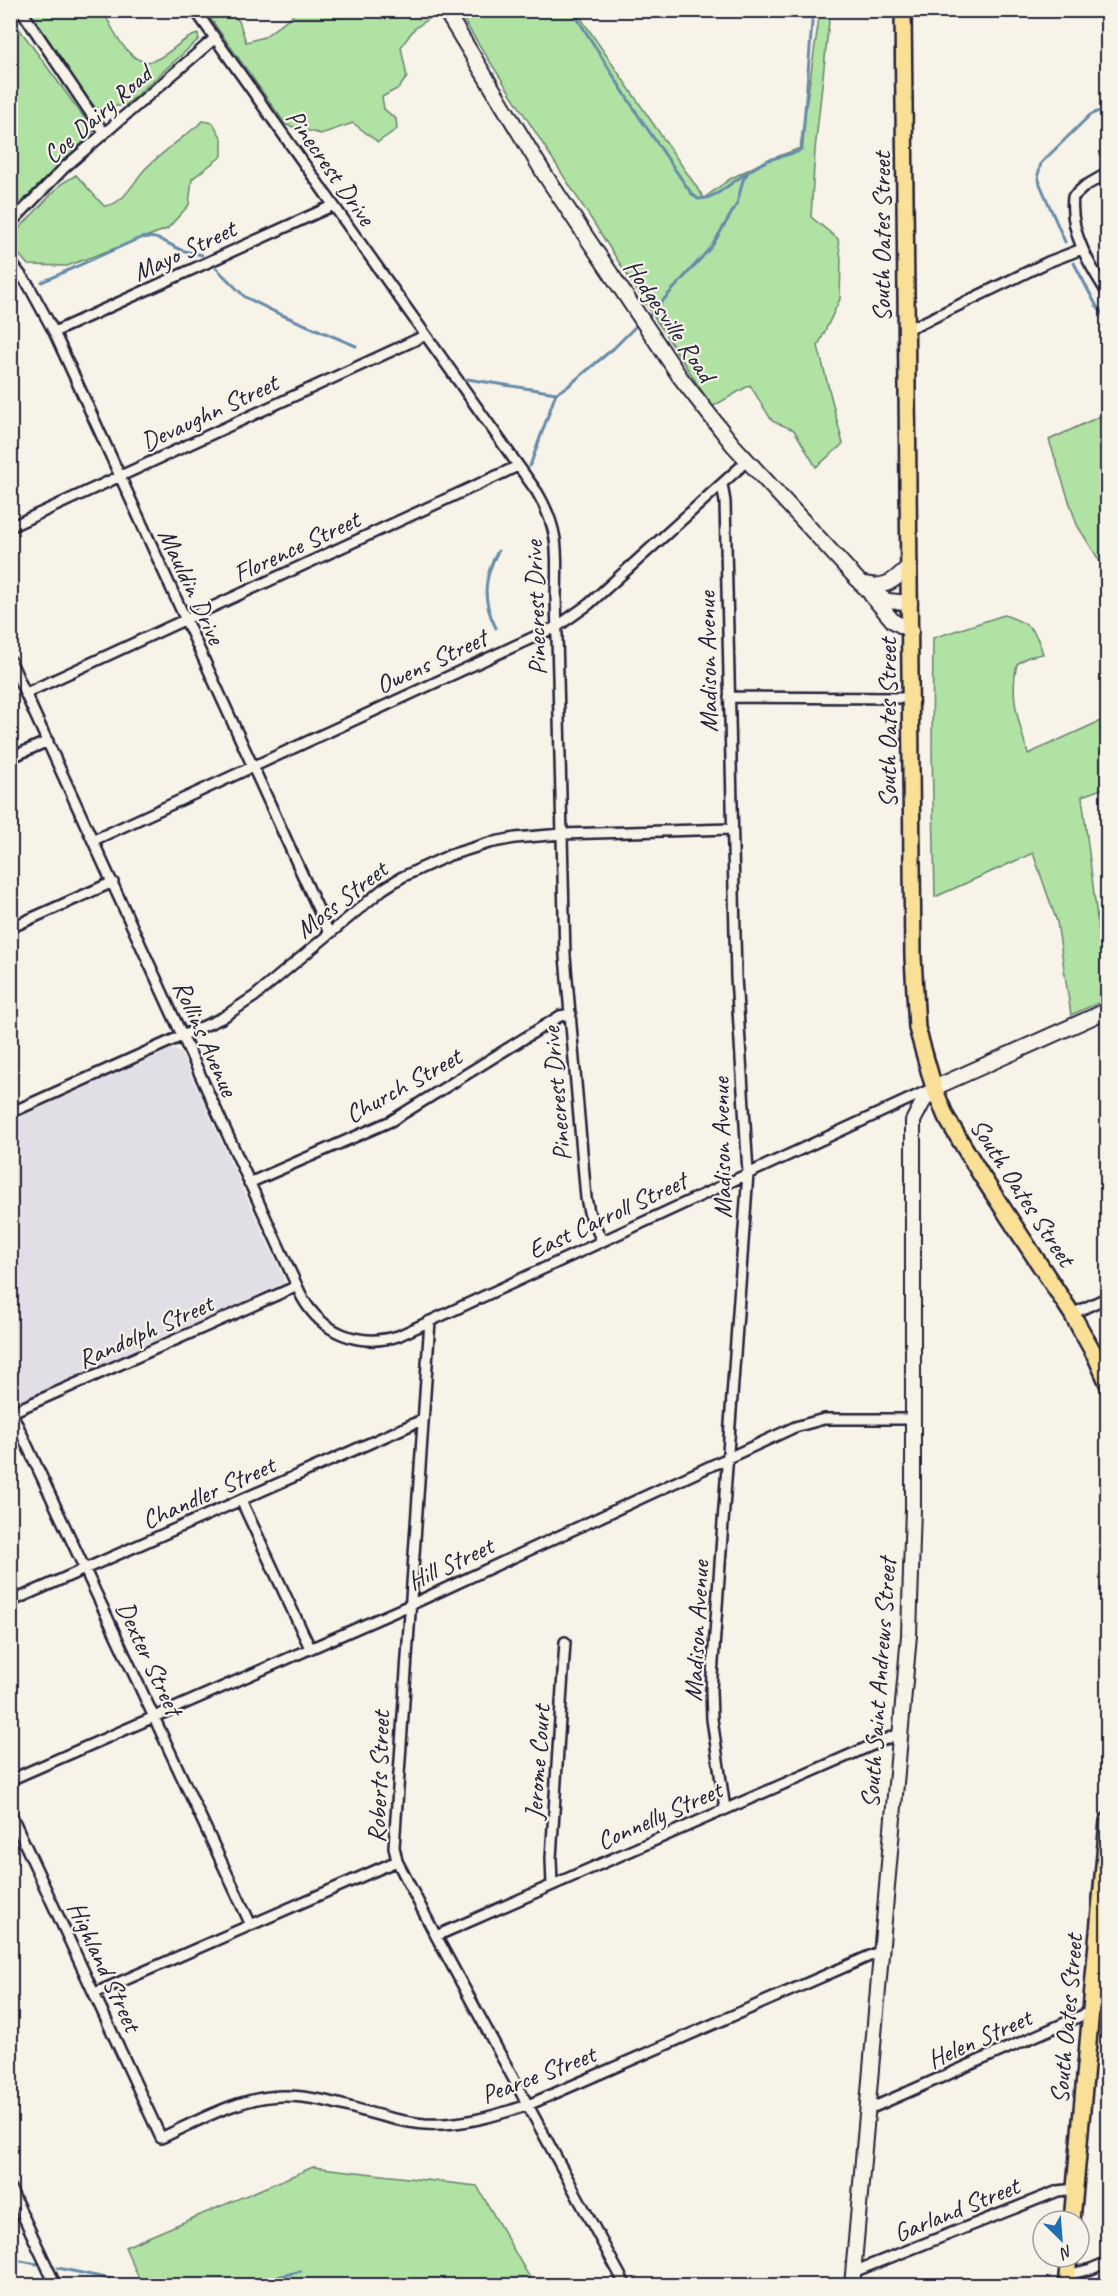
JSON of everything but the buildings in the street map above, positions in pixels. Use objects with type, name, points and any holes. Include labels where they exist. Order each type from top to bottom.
[{"type":"main road","name":"South Oates Street","points":[[903,10],[905,329],[915,1006],[923,1053],[934,1088],[958,1137],[1072,1314],[1096,1357],[1107,1384]]},
{"type":"main road","name":"South Oates Street","points":[[1073,2209],[1107,1821]]},
{"type":"street","points":[[21,10],[104,133]]},
{"type":"street","name":"Pinecrest Drive","points":[[195,10],[518,466],[543,503],[553,524],[557,550],[566,956],[586,1198],[594,1227],[602,1241]]},
{"type":"street","name":"Hodgesville Road","points":[[445,10],[514,125],[640,320],[701,406],[747,461],[864,587],[888,601],[910,603]]},
{"type":"street","name":"Coe Dairy Road","points":[[10,224],[65,167],[214,39]]},
{"type":"street","points":[[1107,173],[1085,186],[1073,197],[1071,209],[1082,249],[1107,294]]},
{"type":"street","name":"Mayo Street","points":[[54,333],[332,206]]},
{"type":"street","points":[[905,329],[920,324],[1048,261],[1082,249]]},
{"type":"street","name":"Mauldin Drive","points":[[10,261],[28,286],[54,333],[329,933]]},
{"type":"street","name":"Devaughn Street","points":[[10,527],[424,336]]},
{"type":"street","name":"Owens Street","points":[[94,840],[558,627],[589,604],[747,461]]},
{"type":"street","name":"Florence Street","points":[[26,693],[518,466]]},
{"type":"street","name":"Madison Avenue","points":[[722,484],[725,502],[731,829],[738,1039],[748,1173],[711,1690],[712,1719],[725,1809]]},
{"type":"street","points":[[864,587],[889,583],[910,565]]},
{"type":"street","points":[[864,587],[893,621],[911,631]]},
{"type":"street","name":"Rollins Avenue","points":[[10,660],[249,1183],[313,1315],[330,1329],[349,1338],[368,1341],[388,1339],[430,1321]]},
{"type":"street","points":[[729,697],[911,698]]},
{"type":"street","points":[[10,758],[48,741]]},
{"type":"street","name":"Moss Street","points":[[10,1113],[201,1029],[238,1008],[383,889],[402,877],[450,855],[489,843],[562,834],[731,829]]},
{"type":"street","points":[[10,928],[113,882]]},
{"type":"street","points":[[934,1088],[1107,1010]]},
{"type":"street","name":"Church Street","points":[[249,1183],[391,1121],[560,1016],[571,1014]]},
{"type":"street","name":"East Carroll Street","points":[[430,1321],[934,1088]]},
{"type":"street","name":"South Saint Andrews Street","points":[[853,2279],[909,1635],[912,1573],[913,1121],[934,1088]]},
{"type":"street","name":"Randolph Street","points":[[11,1412],[297,1286]]},
{"type":"street","points":[[1072,1314],[1107,1297]]},
{"type":"street","name":"Roberts Street","points":[[430,1321],[393,1836],[397,1861],[435,1936],[626,2286]]},
{"type":"street","name":"Dexter Street","points":[[11,1412],[251,1925]]},
{"type":"street","name":"Hill Street","points":[[10,1780],[410,1605],[811,1422],[842,1419],[913,1419]]},
{"type":"street","name":"Chandler Street","points":[[10,1602],[422,1420]]},
{"type":"street","points":[[241,1500],[310,1648]]},
{"type":"street","name":"Jerome Court","points":[[552,1885],[551,1858],[565,1642]]},
{"type":"street","name":"Connelly Street","points":[[435,1936],[900,1733]]},
{"type":"street","name":"Highland Street","points":[[10,1812],[161,2138]]},
{"type":"street","points":[[95,1993],[397,1861]]},
{"type":"street","name":"Pearce Street","points":[[161,2138],[241,2102],[280,2096],[317,2099],[424,2124],[488,2119],[528,2105],[881,1951]]},
{"type":"street","name":"Helen Street","points":[[867,2110],[1107,2004]]},
{"type":"street","points":[[10,2188],[56,2286]]},
{"type":"street","name":"Garland Street","points":[[853,2279],[1058,2191],[1075,2189]]},
{"type":"street","points":[[1067,2280],[1107,2262]]},
{"type":"shaded area","points":[[172,1049],[181,1053],[284,1283],[22,1401],[17,1401],[10,1394],[11,1121]]},
{"type":"green space","points":[[432,10],[434,15],[414,29],[401,47],[407,77],[399,88],[382,97],[384,109],[396,119],[397,129],[378,142],[353,123],[321,134],[286,125],[205,11],[228,11],[239,21],[246,42],[264,37],[295,11]]},
{"type":"green space","points":[[30,11],[103,11],[123,46],[130,54],[146,62],[161,57],[192,36],[198,34],[199,39],[126,105],[96,109],[42,35]]},
{"type":"green space","points":[[489,11],[576,11],[704,198],[730,179],[761,163],[800,148],[820,11],[832,11],[830,12],[815,150],[811,217],[838,239],[841,259],[840,299],[818,346],[843,444],[816,467],[794,430],[772,421],[750,385],[712,407],[462,18],[484,15]]},
{"type":"green space","points":[[10,16],[94,131],[11,212],[10,212]]},
{"type":"green space","points":[[203,121],[213,123],[222,139],[222,156],[192,179],[189,205],[167,229],[67,266],[28,265],[12,246],[13,235],[61,184],[76,175],[104,206],[111,205],[123,197],[145,169]]},
{"type":"green space","points":[[1107,413],[1107,573],[1077,525],[1049,440]]},
{"type":"green space","points":[[1004,615],[1030,628],[1043,654],[1028,657],[1017,664],[1015,675],[1016,709],[1028,754],[1107,718],[1107,787],[1082,796],[1107,999],[1071,1015],[1057,922],[1033,853],[935,897],[932,749],[933,638]]},
{"type":"green space","points":[[313,2167],[477,2186],[534,2285],[142,2285],[125,2247]]},
{"type":"green space","points":[[570,2281],[572,2285],[534,2285]]},
{"type":"waterway","points":[[572,10],[638,115],[691,193],[698,199],[707,198],[746,173]]},
{"type":"waterway","points":[[649,316],[712,246],[737,204],[743,180],[749,171],[768,160],[797,152],[802,148],[813,10]]},
{"type":"waterway","points":[[1065,242],[1040,184],[1038,175],[1041,163],[1090,115],[1108,107]]},
{"type":"waterway","points":[[42,282],[140,238],[155,238],[202,255]]},
{"type":"waterway","points":[[1074,263],[1096,305],[1108,321]]},
{"type":"waterway","points":[[216,268],[245,297],[356,346]]},
{"type":"waterway","points":[[467,379],[556,393],[567,387],[614,348],[636,326]]},
{"type":"waterway","points":[[530,466],[556,393]]},
{"type":"waterway","points":[[496,628],[488,608],[486,590],[489,571],[498,551]]},
{"type":"waterway","points":[[10,2259],[37,2264]]},
{"type":"waterway","points":[[58,2268],[144,2286]]},
{"type":"waterway","points":[[244,2286],[301,2271]]}]
